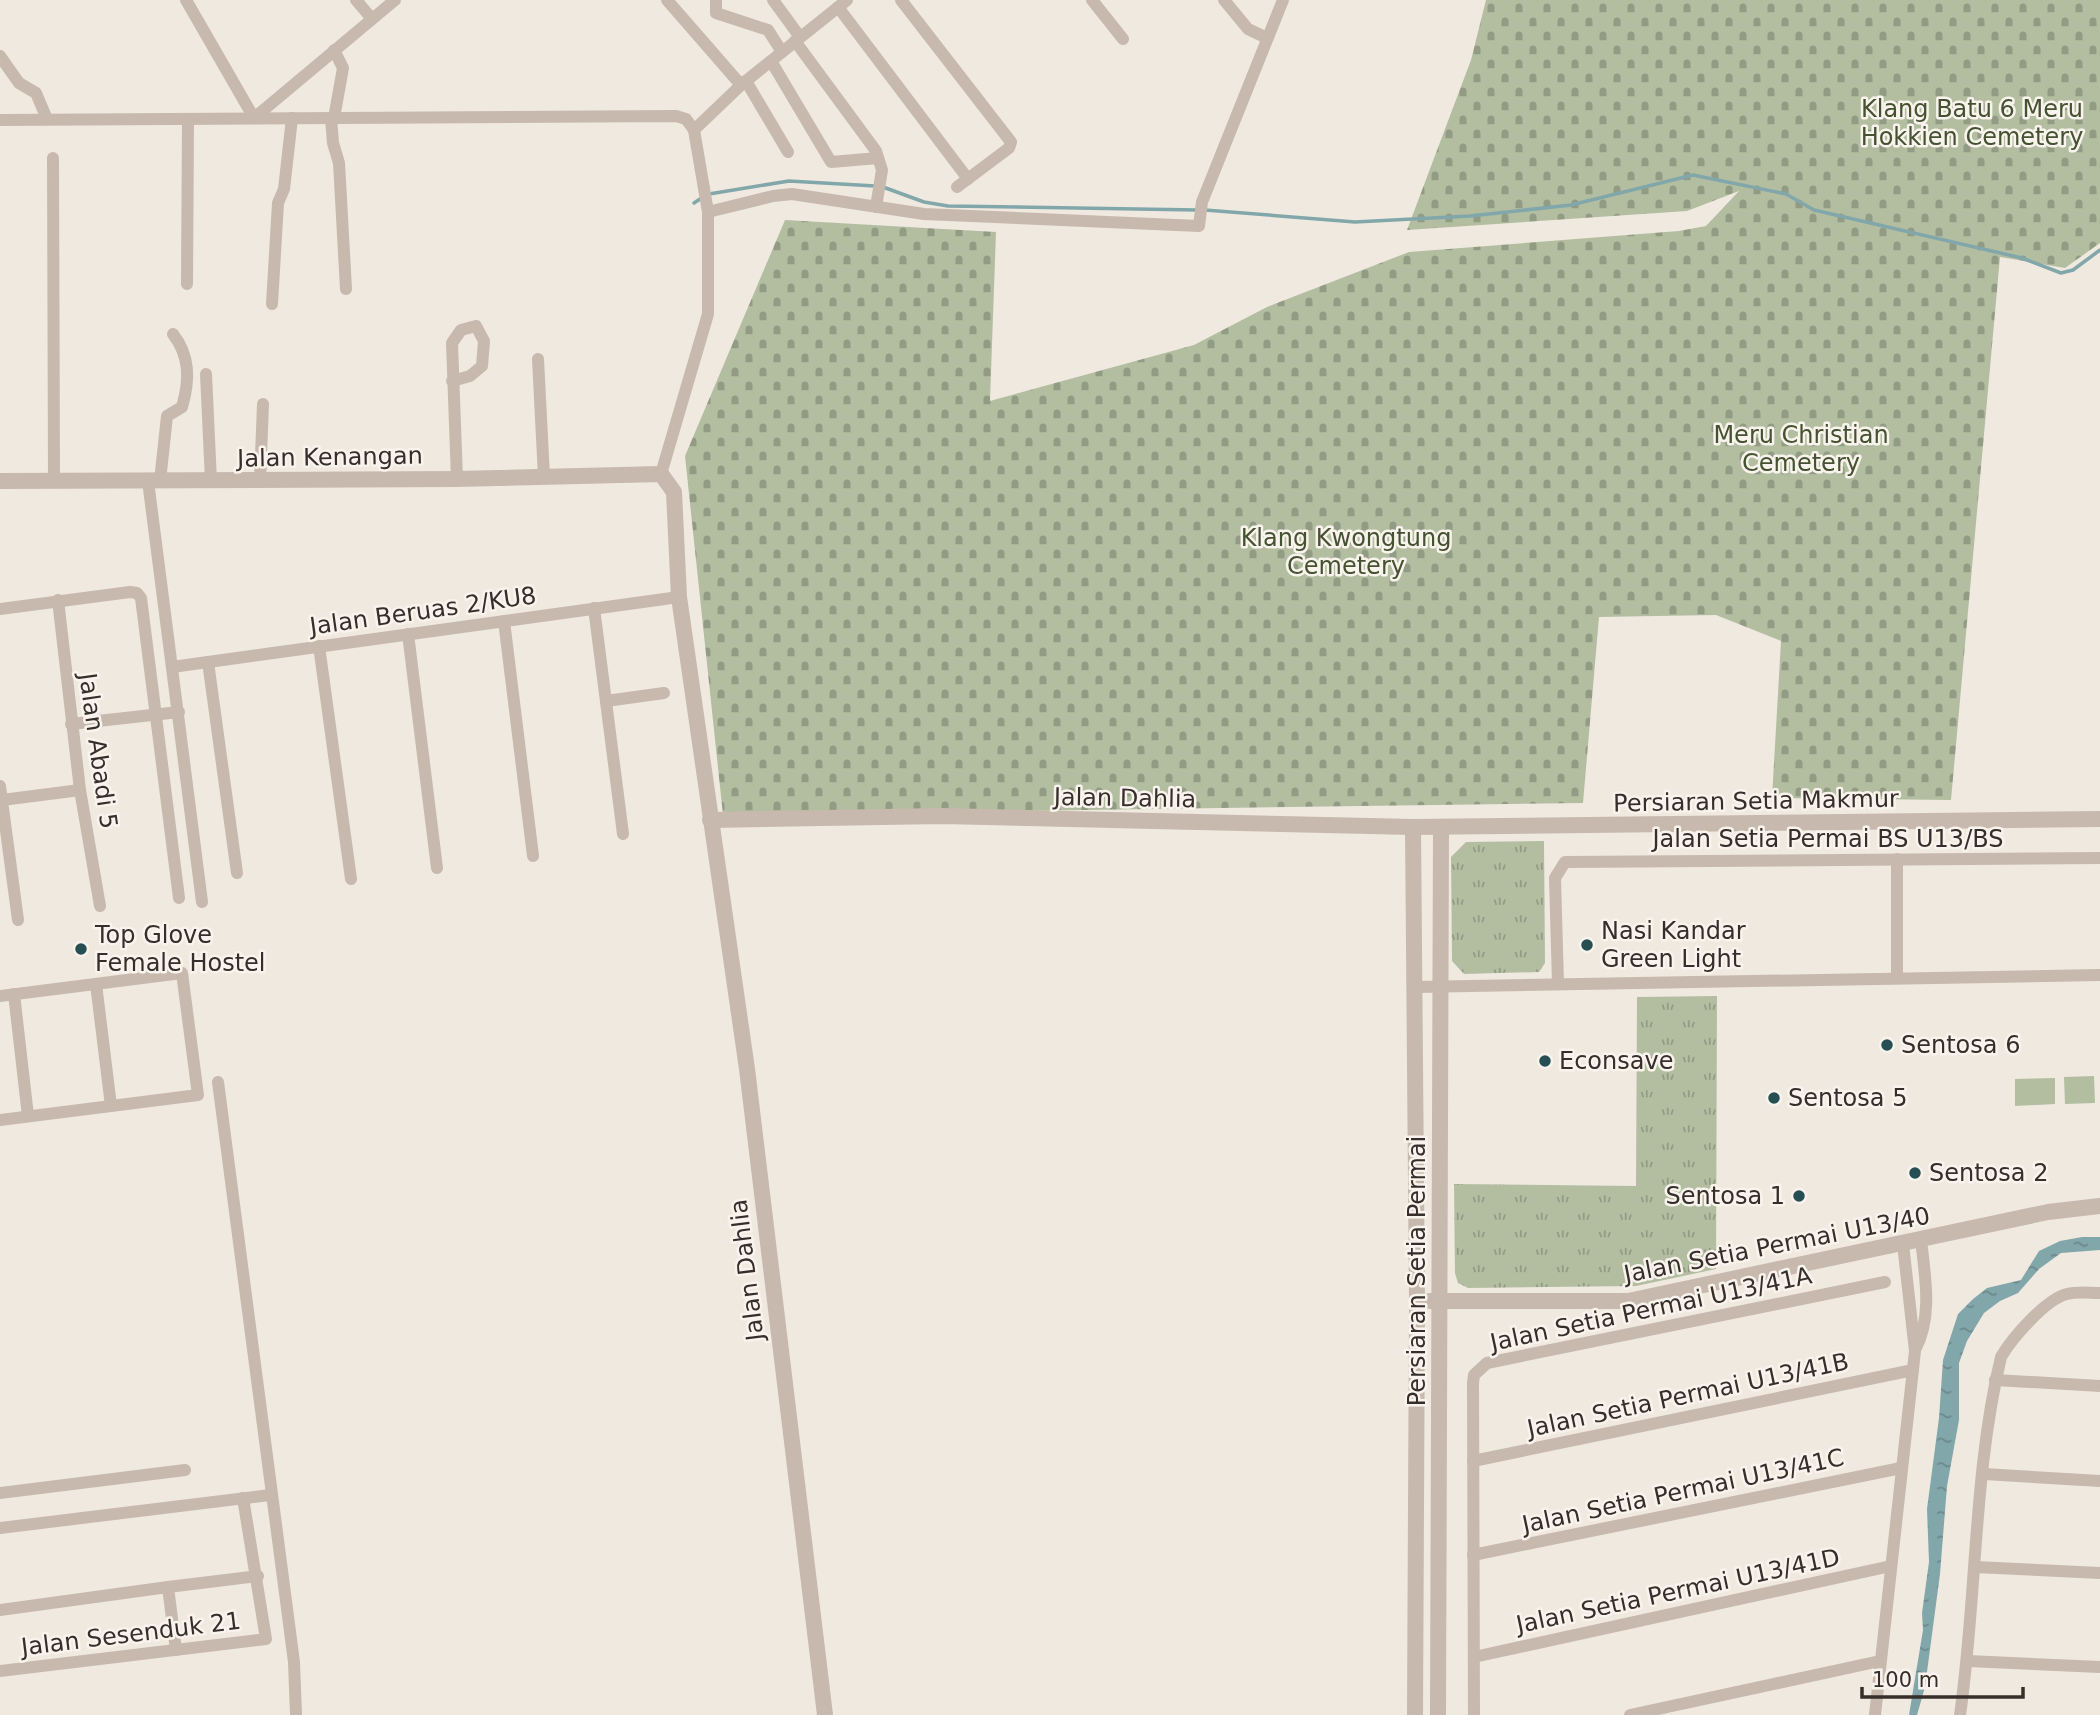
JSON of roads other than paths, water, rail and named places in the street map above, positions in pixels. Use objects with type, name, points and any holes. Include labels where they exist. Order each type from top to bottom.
[{"type":"street","points":[[186,0],[254,118]]},
{"type":"street","points":[[356,0],[372,19]]},
{"type":"street","points":[[254,118],[395,0]]},
{"type":"street","points":[[667,0],[744,83],[788,152]]},
{"type":"street","points":[[716,0],[716,13],[768,30],[782,52]]},
{"type":"street","points":[[773,0],[878,158],[879,195]]},
{"type":"street","points":[[694,130],[744,83],[842,4],[963,183],[1009,148],[1011,142],[901,0]]},
{"type":"street","points":[[1092,0],[1123,39]]},
{"type":"street","points":[[1224,0],[1248,29],[1267,38]]},
{"type":"street","points":[[707,203],[792,194],[879,195],[951,216],[1199,226],[1201,208],[1283,0]]},
{"type":"street","points":[[334,50],[343,68],[333,118],[332,143],[339,163],[346,289]]},
{"type":"street","points":[[0,56],[19,83],[36,93],[47,119]]},
{"type":"street","points":[[771,61],[831,162],[878,158]]},
{"type":"street","points":[[0,120],[676,116],[686,119],[694,130],[707,203],[708,314],[661,474]]},
{"type":"street","points":[[272,304],[278,203],[284,189],[292,118]]},
{"type":"street","points":[[187,284],[188,119]]},
{"type":"street","points":[[53,158],[54,482]]},
{"type":"street","points":[[173,334],[185,350],[187,390],[183,407],[167,416],[154,481],[172,667],[202,902]]},
{"type":"street","points":[[538,359],[544,477]]},
{"type":"street","points":[[206,374],[211,481]]},
{"type":"street","points":[[452,381],[457,479]]},
{"type":"street","points":[[260,481],[263,404]]},
{"type":"street","name":"Jalan Kenangan","points":[[0,481],[457,479],[661,474]]},
{"type":"street","name":"Jalan Dahlia","points":[[661,474],[674,492],[679,597],[747,1069],[825,1715]]},
{"type":"street","points":[[0,608],[130,592],[137,593],[141,598],[179,898]]},
{"type":"street","name":"Jalan Beruas 2/KU8","points":[[172,667],[679,597]]},
{"type":"street","name":"Jalan Abadi 5","points":[[58,600],[80,790],[100,906]]},
{"type":"street","points":[[594,608],[622,834]]},
{"type":"street","points":[[504,621],[533,856]]},
{"type":"street","points":[[408,634],[437,868]]},
{"type":"street","points":[[319,646],[351,879]]},
{"type":"street","points":[[208,662],[237,873]]},
{"type":"street","points":[[606,701],[664,693]]},
{"type":"street","points":[[71,724],[178,712]]},
{"type":"street","points":[[18,920],[5,863],[1,793],[80,790]]},
{"type":"street","name":"Jalan Dahlia","points":[[710,820],[942,816],[1413,827]]},
{"type":"street","name":"Persiaran Setia Makmur","points":[[1413,827],[2100,819]]},
{"type":"street","name":"Persiaran Setia Permai","points":[[1413,827],[1417,1301],[1415,1715]]},
{"type":"street","name":"Persiaran Setia Permai","points":[[1438,1715],[1441,827]]},
{"type":"street","name":"Jalan Setia Permai BS U13/BS","points":[[1558,984],[1555,878],[1558,869],[1565,862],[2100,858]]},
{"type":"street","points":[[1896,859],[1897,978]]},
{"type":"street","points":[[0,996],[182,974],[198,1094],[0,1120]]},
{"type":"street","points":[[1416,987],[2100,975]]},
{"type":"street","points":[[96,984],[111,1106]]},
{"type":"street","points":[[14,994],[28,1116]]},
{"type":"street","points":[[218,1082],[242,1248],[270,1495],[294,1662],[296,1715]]},
{"type":"street","name":"Jalan Setia Permai U13/40","points":[[1417,1301],[1628,1301],[2048,1212],[2100,1206]]},
{"type":"street","points":[[1915,1351],[1921,1339],[1927,1295],[1921,1240]]},
{"type":"street","points":[[1875,1715],[1915,1351],[1903,1244]]},
{"type":"street","name":"Jalan Setia Permai U13/41A","points":[[1474,1715],[1474,1375],[1487,1363],[1885,1282]]},
{"type":"street","points":[[1960,1715],[1968,1661],[1984,1474],[1996,1380],[2007,1345],[2050,1303],[2065,1294],[2100,1293]]},
{"type":"street","name":"Jalan Setia Permai U13/41B","points":[[1473,1461],[1913,1370]]},
{"type":"street","points":[[1996,1380],[2100,1386]]},
{"type":"street","name":"Jalan Setia Permai U13/41C","points":[[1473,1555],[1901,1468]]},
{"type":"street","points":[[0,1493],[185,1470]]},
{"type":"street","points":[[1984,1474],[2100,1481]]},
{"type":"street","points":[[0,1528],[270,1495]]},
{"type":"street","points":[[0,1611],[258,1576],[243,1499]]},
{"type":"street","name":"Jalan Setia Permai U13/41D","points":[[1474,1657],[1891,1566]]},
{"type":"street","points":[[1975,1567],[2100,1573]]},
{"type":"street","name":"Jalan Sesenduk 21","points":[[0,1671],[266,1639],[258,1576]]},
{"type":"street","points":[[169,1587],[176,1650]]},
{"type":"street","points":[[1630,1715],[1880,1661]]},
{"type":"street","points":[[1968,1661],[2100,1667]]},
{"type":"water","points":[[2100,1237],[2100,1250],[2061,1253],[2039,1269],[2018,1293],[2000,1301],[1984,1313],[1967,1341],[1959,1363],[1959,1420],[1947,1486],[1940,1574],[1925,1687],[1917,1715],[1909,1715],[1923,1630],[1922,1613],[1929,1562],[1927,1509],[1939,1418],[1943,1360],[1958,1314],[1987,1288],[2021,1280],[2039,1251],[2060,1241]]},
{"type":"waterway","points":[[1205,210],[1355,222],[1470,216],[1571,205],[1693,175],[1786,194],[1814,210],[2022,258],[2061,273],[2073,270],[2100,250]]},
{"type":"waterway","points":[[709,194],[789,181],[875,186]]},
{"type":"waterway","points":[[883,187],[924,202],[948,206],[1197,210]]},
{"type":"waterway","points":[[694,203],[703,197]]},
{"type":"place","name":"Nasi Kandar Green Light","points":[[1587,945]]},
{"type":"place","name":"Top Glove Female Hostel","points":[[81,949]]},
{"type":"place","name":"Sentosa 6","points":[[1887,1045]]},
{"type":"place","name":"Econsave","points":[[1545,1061]]},
{"type":"place","name":"Sentosa 5","points":[[1774,1098]]},
{"type":"place","name":"Sentosa 2","points":[[1915,1173]]},
{"type":"place","name":"Sentosa 1","points":[[1799,1196]]},
{"type":"park label","name":"Klang Batu 6 Meru Hokkien Cemetery","points":[[1972,123]]},
{"type":"park label","name":"Meru Christian Cemetery","points":[[1801,449]]},
{"type":"park label","name":"Klang Kwongtung Cemetery","points":[[1346,552]]}]
